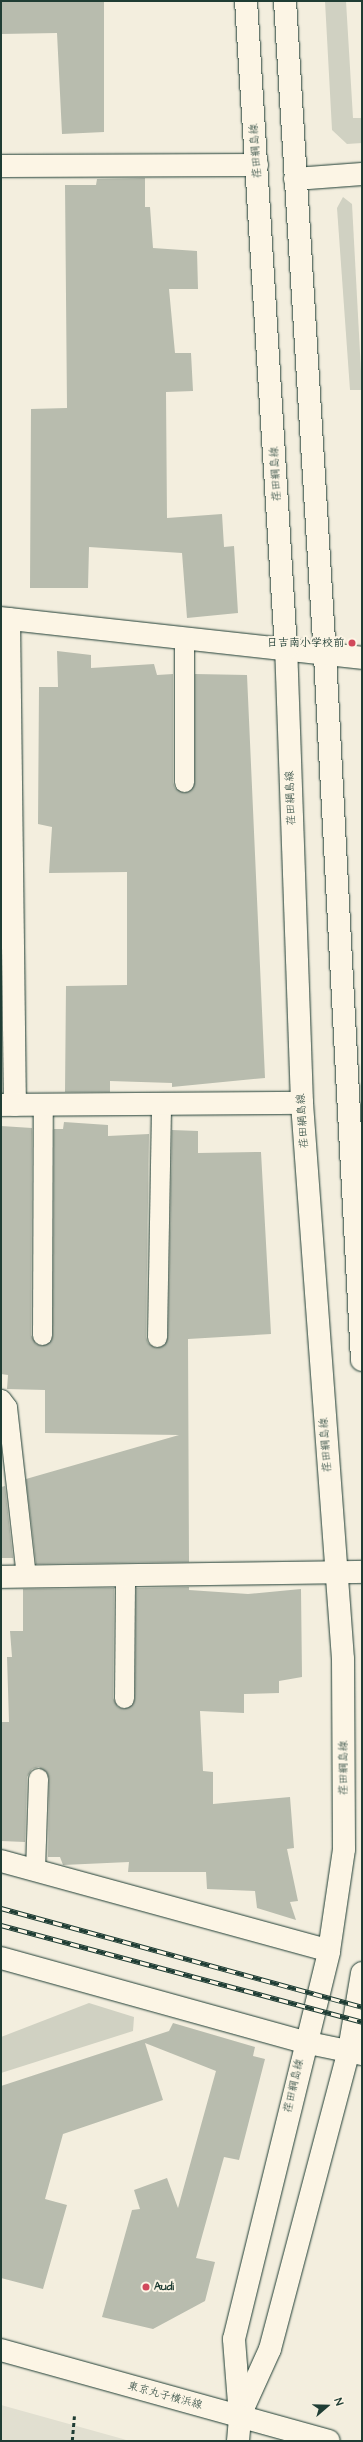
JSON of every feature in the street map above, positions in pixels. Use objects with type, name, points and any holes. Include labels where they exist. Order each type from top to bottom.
[{"type":"main road","name":"荏田綱島線","points":[[240,2416],[234,2339],[304,2042],[329,1951],[344,1849],[344,1658],[336,1573],[302,1103],[286,649],[246,1]]},
{"type":"main road","points":[[285,1],[325,656],[362,1360]]},
{"type":"main road","points":[[1,166],[257,165]]},
{"type":"main road","points":[[295,180],[362,174]]},
{"type":"main road","points":[[302,1103],[8,1105],[5,618],[286,649],[325,656],[362,658]]},
{"type":"main road","points":[[1,1577],[362,1572]]},
{"type":"main road","points":[[1,1861],[329,1951]]},
{"type":"main road","points":[[1,1958],[304,2042],[355,2052]]},
{"type":"main road","points":[[238,2441],[240,2416],[270,2349],[355,2052],[362,1973]]},
{"type":"main road","name":"東京丸子横浜線","points":[[1,2350],[329,2441]]},
{"type":"lane","points":[[184,638],[184,782]]},
{"type":"lane","points":[[157,1337],[161,1104]]},
{"type":"lane","points":[[42,1335],[43,1105]]},
{"type":"lane","points":[[1,1399],[7,1407],[26,1577]]},
{"type":"lane","points":[[124,1698],[125,1576]]},
{"type":"lane","points":[[35,1870],[38,1778]]},
{"type":"path","points":[[72,2441],[74,2416]]},
{"type":"shaded area","points":[[325,1],[346,1],[353,118],[362,118],[362,143],[347,144],[332,130]]},
{"type":"shaded area","points":[[343,197],[352,204],[362,390],[350,390],[337,208]]},
{"type":"shaded area","points":[[89,2003],[134,2017],[133,2031],[1,2073],[1,2037]]},
{"type":"shaded area","points":[[1,2405],[123,2439],[129,2441],[1,2441]]},
{"type":"building","points":[[1,1],[104,1],[104,132],[62,134],[57,33],[1,34]]},
{"type":"building","points":[[145,178],[145,207],[150,207],[153,248],[197,251],[198,289],[169,289],[175,353],[191,353],[193,391],[166,392],[167,518],[222,514],[224,547],[234,546],[238,613],[187,618],[182,553],[89,547],[88,588],[30,588],[31,409],[67,408],[65,185],[96,185],[97,179]]},
{"type":"building","points":[[57,651],[91,655],[91,668],[154,664],[157,675],[173,674],[173,782],[175,788],[184,793],[190,791],[195,782],[195,674],[247,675],[265,1078],[172,1087],[172,1083],[110,1081],[110,1092],[65,1092],[66,986],[127,985],[127,872],[49,873],[52,827],[38,824],[39,687],[58,687]]},
{"type":"building","points":[[64,1122],[108,1125],[108,1136],[149,1134],[146,1337],[148,1343],[156,1348],[163,1346],[168,1337],[172,1130],[198,1131],[198,1153],[261,1152],[271,1334],[188,1339],[189,1562],[36,1564],[26,1479],[179,1435],[45,1433],[45,1390],[7,1389],[8,1375],[1,1374],[1,1126],[32,1128],[31,1335],[36,1344],[42,1346],[51,1341],[53,1335],[54,1129],[63,1129]]},
{"type":"building","points":[[5,1486],[13,1558],[1,1558],[1,1487]]},
{"type":"building","points":[[189,1587],[189,1590],[248,1594],[301,1589],[302,1677],[279,1681],[279,1693],[244,1694],[244,1713],[200,1711],[203,1771],[213,1772],[213,1804],[290,1797],[294,1848],[287,1849],[298,1901],[290,1902],[296,1920],[257,1908],[255,1891],[207,1889],[206,1872],[128,1872],[129,1862],[63,1865],[60,1857],[48,1857],[49,1778],[39,1767],[32,1769],[27,1777],[25,1842],[1,1841],[1,1722],[9,1722],[7,1657],[12,1657],[10,1631],[23,1631],[23,1589],[114,1588],[113,1698],[118,1707],[124,1709],[133,1704],[135,1698],[136,1588]]},
{"type":"building","points":[[173,2023],[255,2047],[253,2056],[265,2059],[239,2160],[224,2157],[196,2258],[215,2262],[205,2301],[153,2329],[102,2317],[132,2210],[140,2209],[134,2190],[167,2178],[178,2208],[216,2071],[145,2043],[163,2100],[63,2134],[45,2199],[67,2205],[43,2289],[1,2278],[1,2086],[169,2031]]},
{"type":"railway","points":[[1,1908],[362,2007]]},
{"type":"railway","points":[[1,1925],[362,2022]]},
{"type":"place","name":"日吉南小学校前","points":[[352,643]]},
{"type":"place","name":"Audi","points":[[146,2287]]}]
